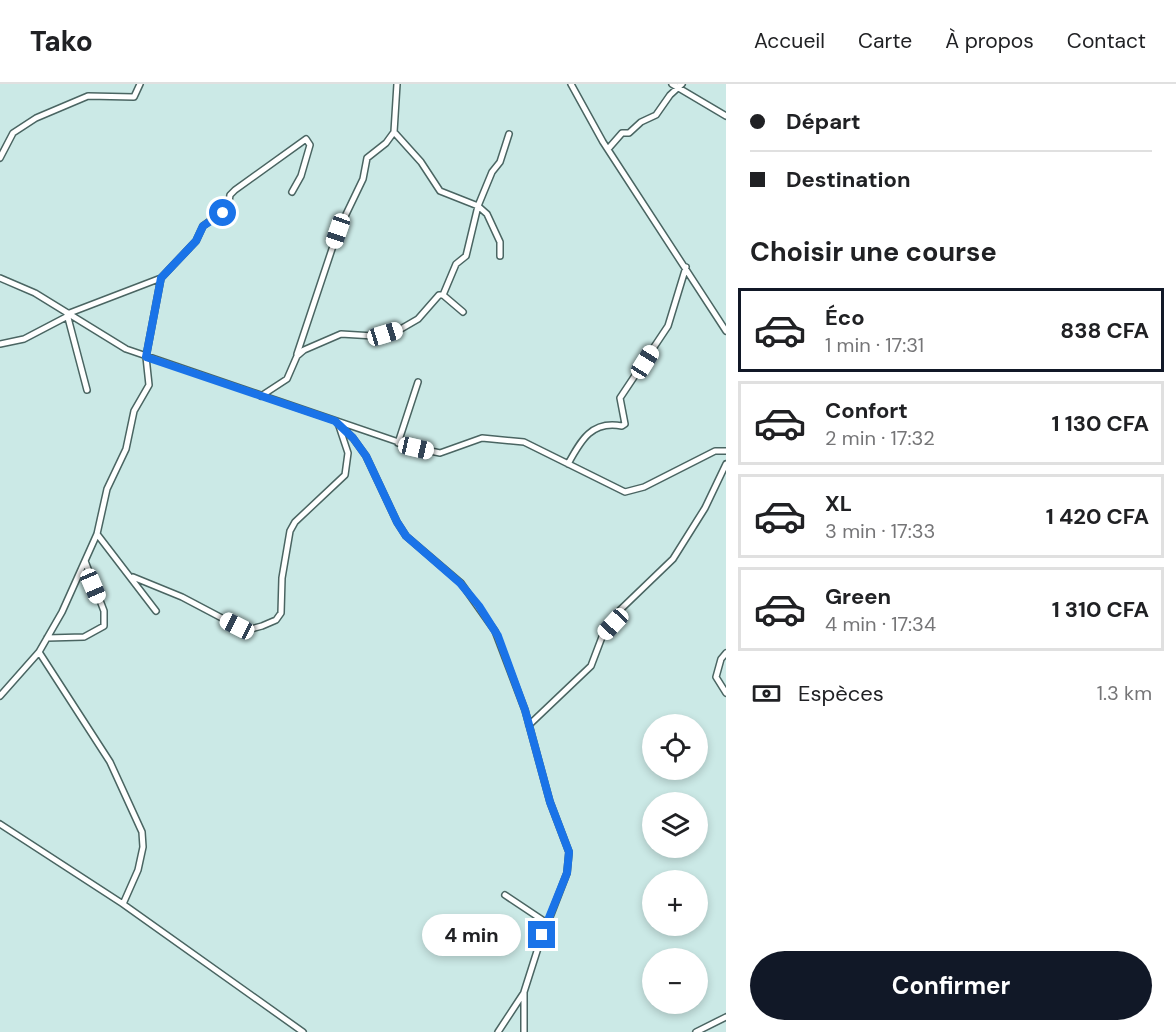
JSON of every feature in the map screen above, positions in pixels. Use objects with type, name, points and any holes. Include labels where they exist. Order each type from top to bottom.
[{"type":"street","points":[[0,158],[13,133],[36,118],[88,96],[134,97],[140,84]]},
{"type":"street","points":[[261,396],[287,379],[297,356],[338,231],[363,179],[367,158],[386,143],[394,132],[397,84]]},
{"type":"street","points":[[571,84],[608,149],[726,331]]},
{"type":"street","points":[[608,149],[622,133],[629,133],[641,122],[656,115],[677,85],[726,116]]},
{"type":"street","points":[[394,132],[421,162],[440,191],[478,206],[487,214],[500,242],[500,256]]},
{"type":"street","points":[[297,356],[311,346],[340,334],[374,336],[399,330],[418,319],[435,298],[443,295],[456,264],[466,256],[478,206],[492,172],[500,162],[509,134]]},
{"type":"street","points":[[0,344],[24,339],[68,315],[161,278],[196,241],[203,226],[228,208],[230,195],[235,190],[306,139],[310,145],[301,176],[292,192]]},
{"type":"street","points":[[568,464],[582,439],[595,426],[625,424],[620,398],[668,326],[686,267]]},
{"type":"street","points":[[0,278],[35,293],[106,338],[146,357],[398,443],[437,453],[482,438],[512,440],[534,446],[625,492],[644,487],[715,451],[726,451]]},
{"type":"street","points":[[0,696],[39,652],[98,534],[107,489],[126,449],[134,411],[149,385],[146,357],[161,278]]},
{"type":"street","points":[[443,295],[463,312]]},
{"type":"street","points":[[68,315],[87,390]]},
{"type":"street","points":[[398,443],[418,382]]},
{"type":"street","points":[[133,577],[182,597],[237,626],[251,629],[276,620],[280,613],[282,578],[291,531],[295,522],[345,475],[348,453],[336,422]]},
{"type":"street","points":[[336,422],[353,438],[366,456],[406,536],[460,583],[479,606],[498,636],[529,725],[550,802],[569,852],[567,873],[547,923],[524,992],[498,1032]]},
{"type":"street","points":[[529,725],[591,666],[602,637],[613,624],[620,610],[673,558],[705,508],[726,464]]},
{"type":"street","points":[[98,534],[133,577],[156,611]]},
{"type":"street","points":[[47,638],[84,637],[104,626],[104,611],[85,561]]},
{"type":"street","points":[[39,652],[110,762],[142,831],[143,847],[138,870],[123,904]]},
{"type":"street","points":[[726,653],[721,659],[716,677],[726,693]]},
{"type":"street","points":[[0,824],[123,904],[303,1032]]},
{"type":"street","points":[[506,895],[547,923]]},
{"type":"street","points":[[524,992],[524,1032]]},
{"type":"street","points":[[696,1032],[726,1017]]},
{"type":"route","points":[[223,213],[203,226],[196,241],[175,260],[161,278],[146,357],[335,421],[353,438],[366,456],[377,475],[389,507],[406,536],[460,583],[479,606],[498,636],[512,671],[550,802],[569,852],[567,873],[542,935]]}]
